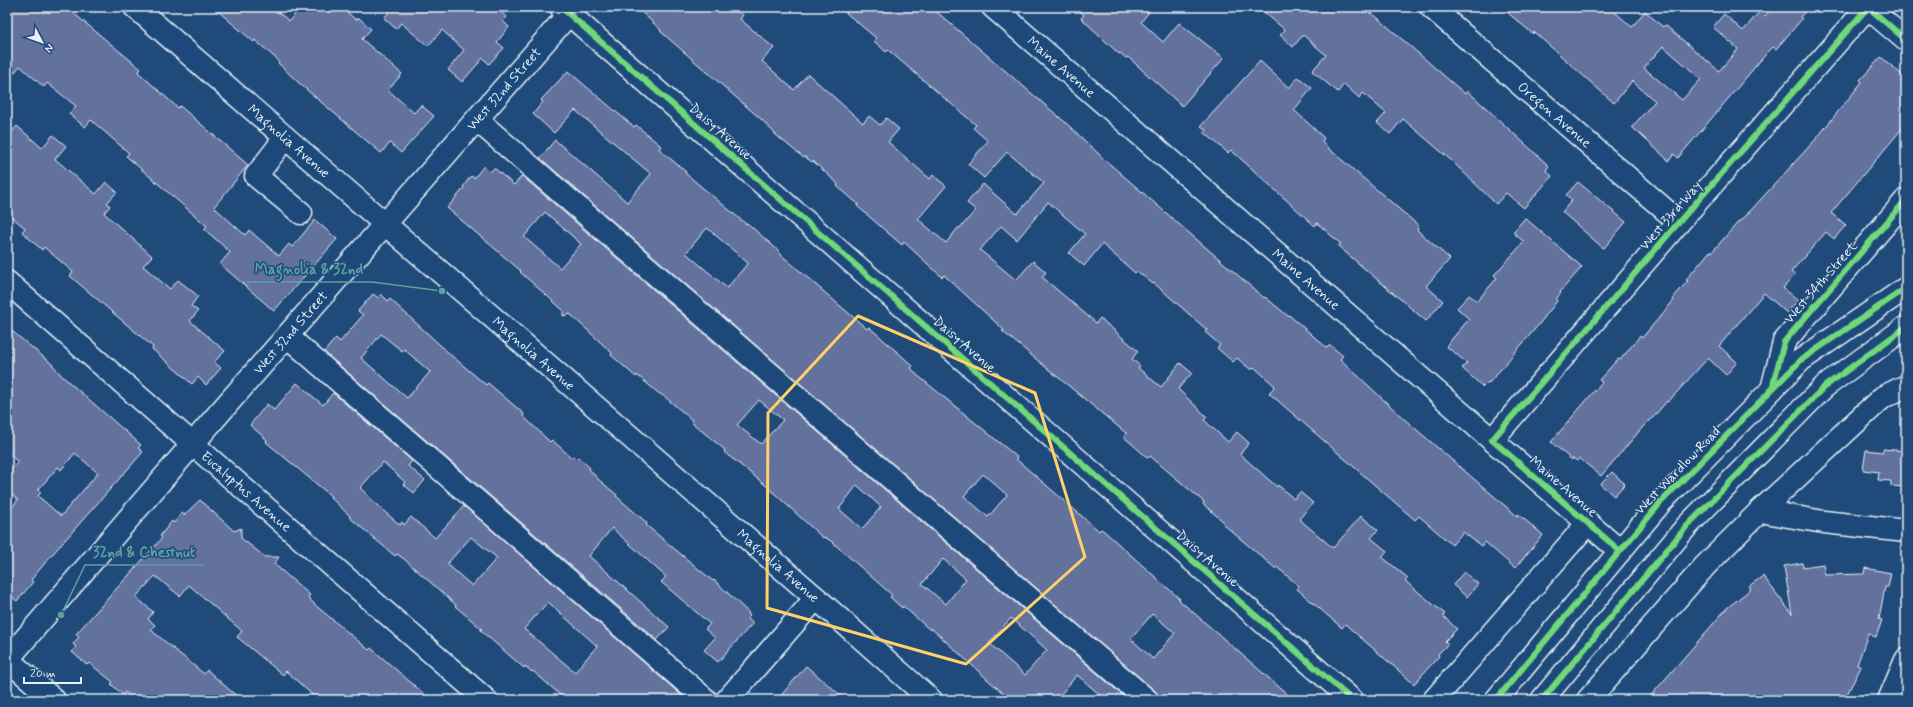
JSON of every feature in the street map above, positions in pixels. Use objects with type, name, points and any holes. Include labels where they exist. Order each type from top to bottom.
[{"type":"street","name":"Magnolia Avenue","points":[[135,7],[816,598],[931,700]]},
{"type":"street","name":"Maine Avenue","points":[[993,7],[1620,551]]},
{"type":"street","name":"Oregon Avenue","points":[[1431,7],[1679,222]]},
{"type":"street","points":[[1868,7],[1906,40]]},
{"type":"street","name":"West 33rd Way","points":[[1492,440],[1679,222],[1868,7]]},
{"type":"street","name":"West 32nd Street","points":[[7,659],[193,443],[477,120],[568,9]]},
{"type":"street","name":"Daisy Avenue","points":[[568,9],[1352,700]]},
{"type":"street","points":[[477,120],[1147,700]]},
{"type":"street","points":[[286,138],[256,176],[301,213]]},
{"type":"street","name":"West 34th Street","points":[[1772,389],[1784,342],[1906,200]]},
{"type":"street","name":"Eucalyptus Avenue","points":[[7,282],[486,700]]},
{"type":"street","name":"West Wardlow Road","points":[[1496,700],[1660,502],[1772,389],[1801,360],[1906,288]]},
{"type":"street","points":[[1542,700],[1687,526],[1824,387],[1906,327]]},
{"type":"street","points":[[287,336],[706,700]]},
{"type":"street","points":[[1588,700],[1705,566],[1760,511],[1883,398],[1904,386]]},
{"type":"street","points":[[1760,511],[1824,522],[1906,531]]},
{"type":"street","points":[[1434,700],[1588,523]]},
{"type":"street","points":[[727,700],[816,598]]},
{"type":"street","points":[[7,659],[54,700]]},
{"type":"street","points":[[1889,700],[1906,660]]},
{"type":"highlighted area","points":[[858,316],[1035,393],[1085,557],[966,664],[767,608],[768,413]]},
{"type":"building","points":[[7,7],[66,7],[141,69],[138,72],[178,108],[180,106],[248,165],[214,207],[245,235],[249,230],[279,256],[289,244],[292,247],[315,220],[337,239],[274,311],[220,264],[230,252],[204,229],[207,226],[126,156],[129,153],[91,120],[85,127],[69,114],[76,106],[47,83],[44,87],[20,66],[7,81]]},
{"type":"building","points":[[213,7],[272,7],[289,21],[301,7],[341,7],[356,20],[359,18],[371,29],[362,39],[402,74],[388,90],[414,113],[421,105],[434,116],[401,153],[390,143],[381,153],[300,84],[278,63],[279,61],[255,40],[254,42]]},
{"type":"building","points":[[383,7],[495,7],[507,17],[503,21],[509,27],[497,42],[504,48],[489,64],[483,58],[462,82],[448,70],[464,50],[442,30],[428,46],[401,23],[396,29],[384,18],[389,12]]},
{"type":"building","points":[[636,7],[675,7],[681,13],[686,7],[734,7],[743,15],[740,19],[774,48],[762,61],[794,90],[808,74],[863,123],[869,116],[880,125],[886,118],[899,129],[888,142],[930,179],[933,175],[946,186],[918,219],[946,243],[958,228],[961,227],[976,210],[967,203],[983,184],[1017,214],[1044,183],[1007,152],[984,178],[968,164],[988,141],[973,128],[976,125],[888,50],[886,52],[874,41],[876,38],[839,7],[931,7],[1066,123],[1104,159],[1264,298],[1265,297],[1288,316],[1289,315],[1327,348],[1330,345],[1343,356],[1340,359],[1403,418],[1517,516],[1518,514],[1543,535],[1515,568],[1485,542],[1481,546],[1463,532],[1452,545],[1419,516],[1415,520],[1269,393],[1275,386],[1254,367],[1251,370],[1237,358],[1233,362],[1217,348],[1220,345],[1205,332],[1207,330],[1154,283],[1153,284],[1137,271],[1135,273],[1102,244],[1084,266],[1069,253],[1085,234],[1048,202],[1017,240],[1001,226],[980,250],[1016,280],[1033,261],[1046,272],[1042,277],[1096,323],[1100,318],[1138,351],[1132,359],[1140,366],[1138,368],[1161,387],[1180,363],[1192,373],[1178,389],[1207,417],[1204,420],[1228,442],[1237,432],[1249,443],[1240,454],[1277,487],[1278,485],[1294,499],[1300,492],[1313,503],[1299,519],[1333,548],[1361,516],[1378,530],[1371,538],[1387,551],[1382,557],[1408,578],[1405,581],[1445,614],[1443,616],[1457,629],[1445,641],[1448,644],[1438,654],[1439,656],[1414,684],[1345,624],[1342,628],[1297,589],[1299,586],[1277,567],[1276,569],[1223,524],[1224,522],[1203,504],[1204,502],[1150,456],[1148,458],[1124,437],[1127,434],[1002,331],[1004,330],[944,275],[942,277],[904,242],[902,245],[857,206],[858,204],[837,186],[838,184],[813,161],[812,162],[805,157],[804,158],[777,136],[762,120],[660,31],[661,30]]},
{"type":"building","points":[[1075,7],[1153,7],[1141,22],[1163,42],[1179,23],[1224,58],[1182,106],[1128,57],[1126,58],[1120,53],[1119,54],[1081,18],[1084,15]]},
{"type":"building","points":[[1258,7],[1363,7],[1371,14],[1372,13],[1465,94],[1467,91],[1473,96],[1549,166],[1546,170],[1552,176],[1524,208],[1506,193],[1496,204],[1453,162],[1403,119],[1390,134],[1377,123],[1386,113],[1363,93],[1359,98],[1344,84],[1338,92],[1312,71],[1326,55],[1303,35],[1293,47],[1280,35],[1285,30]]},
{"type":"building","points":[[1501,7],[1609,7],[1632,27],[1645,11],[1663,27],[1665,25],[1719,71],[1738,49],[1713,27],[1724,14],[1743,31],[1760,11],[1765,16],[1773,7],[1809,7],[1800,17],[1802,19],[1776,49],[1773,47],[1766,54],[1678,158],[1674,154],[1669,161],[1632,127],[1655,101],[1632,81],[1614,103],[1534,32],[1533,34]],"holes":[[[1663,46],[1701,79],[1682,100],[1644,68]]]},
{"type":"building","points":[[1881,57],[1906,78],[1906,124],[1831,213],[1846,225],[1834,239],[1826,232],[1791,272],[1795,275],[1783,288],[1798,300],[1787,313],[1764,293],[1719,346],[1737,362],[1726,375],[1708,358],[1649,422],[1648,421],[1601,476],[1579,458],[1577,461],[1573,458],[1572,460],[1551,442],[1602,382],[1599,380],[1618,359],[1620,360],[1640,336],[1642,338],[1674,300],[1673,298],[1688,281],[1686,280],[1710,251],[1712,252],[1816,139],[1862,82],[1860,80]]},
{"type":"building","points":[[1260,61],[1289,88],[1298,77],[1312,88],[1294,110],[1324,138],[1322,141],[1328,148],[1419,226],[1417,230],[1450,259],[1426,286],[1443,301],[1426,321],[1338,246],[1341,244],[1317,223],[1315,226],[1231,150],[1228,153],[1204,132],[1206,130],[1201,126]]},
{"type":"building","points":[[568,71],[634,127],[636,125],[661,146],[659,149],[686,172],[685,173],[746,224],[747,223],[780,252],[779,253],[867,329],[869,327],[913,366],[911,368],[917,375],[1017,457],[1016,459],[1099,531],[1101,529],[1104,531],[1180,599],[1179,600],[1294,700],[1159,700],[1155,691],[540,158],[555,140],[627,202],[651,174],[575,110],[554,133],[533,114],[543,102],[541,100]],"holes":[[[707,228],[748,263],[727,288],[686,253]],[[983,474],[1007,495],[988,517],[964,496]],[[1152,614],[1175,633],[1153,659],[1131,639]]]},
{"type":"building","points":[[17,126],[42,148],[53,135],[66,146],[55,159],[96,194],[106,182],[117,192],[107,203],[110,206],[104,213],[152,256],[143,266],[170,289],[178,280],[198,296],[191,306],[198,311],[190,321],[225,351],[214,362],[221,368],[206,385],[198,377],[192,384],[152,349],[153,347],[70,276],[73,272],[44,247],[42,250],[22,232],[25,228],[7,213],[7,138]]},
{"type":"building","points":[[484,166],[490,172],[494,168],[514,185],[522,176],[1128,700],[1106,700],[1077,675],[1056,700],[1012,700],[931,628],[930,630],[903,606],[902,608],[890,597],[892,595],[831,541],[824,537],[823,538],[763,483],[724,452],[725,450],[691,422],[692,420],[637,375],[636,377],[611,355],[612,353],[570,314],[563,316],[563,310],[520,272],[521,271],[447,208],[464,188],[463,187],[471,176],[474,178]],"holes":[[[545,212],[581,244],[560,268],[524,237]],[[759,400],[783,420],[761,444],[737,425]],[[857,485],[881,507],[862,529],[839,509]],[[943,559],[966,579],[946,604],[922,584]],[[1011,618],[1047,650],[1025,675],[989,643]]]},
{"type":"building","points":[[1578,182],[1626,222],[1604,248],[1562,212],[1572,200],[1566,195]]},
{"type":"building","points":[[1525,218],[1582,267],[1560,292],[1561,293],[1556,299],[1557,301],[1540,323],[1489,383],[1488,382],[1483,387],[1462,368],[1467,363],[1446,346],[1469,319],[1457,308],[1469,295],[1477,301],[1497,278],[1494,275],[1524,242],[1513,232]]},
{"type":"building","points":[[373,294],[378,298],[381,294],[388,301],[390,299],[452,356],[486,385],[488,383],[524,414],[523,416],[550,442],[552,440],[572,458],[573,456],[576,459],[578,457],[590,468],[589,469],[598,479],[647,523],[646,525],[713,581],[714,580],[749,613],[748,614],[750,616],[747,619],[753,623],[718,662],[704,650],[715,638],[705,629],[710,624],[661,582],[666,577],[612,528],[589,556],[669,627],[657,640],[324,352],[336,338],[340,342],[363,315],[358,311]],"holes":[[[381,334],[402,351],[404,349],[430,372],[407,398],[361,358]]]},
{"type":"building","points":[[7,327],[52,364],[62,376],[141,445],[138,448],[143,452],[49,558],[31,580],[33,582],[17,601],[7,593],[7,513],[18,500],[7,490],[7,474],[18,462],[7,452]],"holes":[[[75,453],[98,473],[61,516],[38,496],[41,492],[38,490],[58,467],[61,470]]]},
{"type":"building","points":[[297,383],[323,405],[333,393],[412,461],[408,466],[425,480],[414,493],[403,484],[405,482],[383,462],[360,488],[371,498],[370,499],[400,525],[402,522],[404,525],[411,517],[435,538],[464,506],[687,700],[566,700],[533,671],[532,672],[525,666],[524,668],[480,630],[482,629],[404,559],[397,554],[395,556],[349,517],[350,516],[330,497],[331,496],[266,442],[267,440],[250,425],[267,404],[274,410]],"holes":[[[471,537],[497,558],[472,586],[447,564]],[[548,602],[597,646],[575,672],[524,629]]]},
{"type":"building","points":[[1883,449],[1906,451],[1906,487],[1891,486],[1891,481],[1878,480],[1879,472],[1863,470],[1866,450],[1883,452]]},
{"type":"building","points":[[1612,472],[1625,484],[1614,496],[1600,484]]},
{"type":"building","points":[[200,500],[234,531],[241,528],[241,538],[265,557],[279,557],[274,564],[310,595],[308,597],[315,605],[369,650],[371,648],[431,700],[318,700],[286,671],[283,675],[237,637],[242,631],[189,585],[180,596],[155,576],[136,597],[153,612],[148,619],[155,625],[151,630],[204,674],[207,670],[241,700],[134,700],[125,692],[123,695],[111,684],[113,682],[89,663],[87,665],[72,652],[76,647],[73,644],[79,637],[76,634],[162,538],[160,536],[172,521],[174,523],[182,513],[184,515]]},
{"type":"building","points":[[1802,563],[1803,567],[1823,564],[1825,575],[1864,574],[1865,568],[1891,573],[1888,587],[1885,587],[1879,619],[1882,620],[1876,637],[1868,634],[1857,665],[1861,667],[1844,700],[1647,700],[1727,608],[1751,589],[1749,586],[1763,576],[1792,614],[1784,566]]},
{"type":"building","points":[[1464,572],[1478,584],[1467,597],[1453,585]]},
{"type":"building","points":[[806,666],[846,700],[777,700]]},
{"type":"cycle path","points":[[561,7],[1352,700]]},
{"type":"cycle path","points":[[1620,551],[1492,440],[1679,222],[1868,7],[1906,40]]},
{"type":"cycle path","points":[[1772,389],[1784,342],[1906,200]]},
{"type":"cycle path","points":[[1496,700],[1661,502],[1801,360],[1906,288]]},
{"type":"cycle path","points":[[1542,700],[1687,526],[1824,387],[1906,327]]},
{"type":"place","name":"Magnolia & 32nd","points":[[442,291]]},
{"type":"place","name":"32nd & Chestnut","points":[[61,615]]}]
